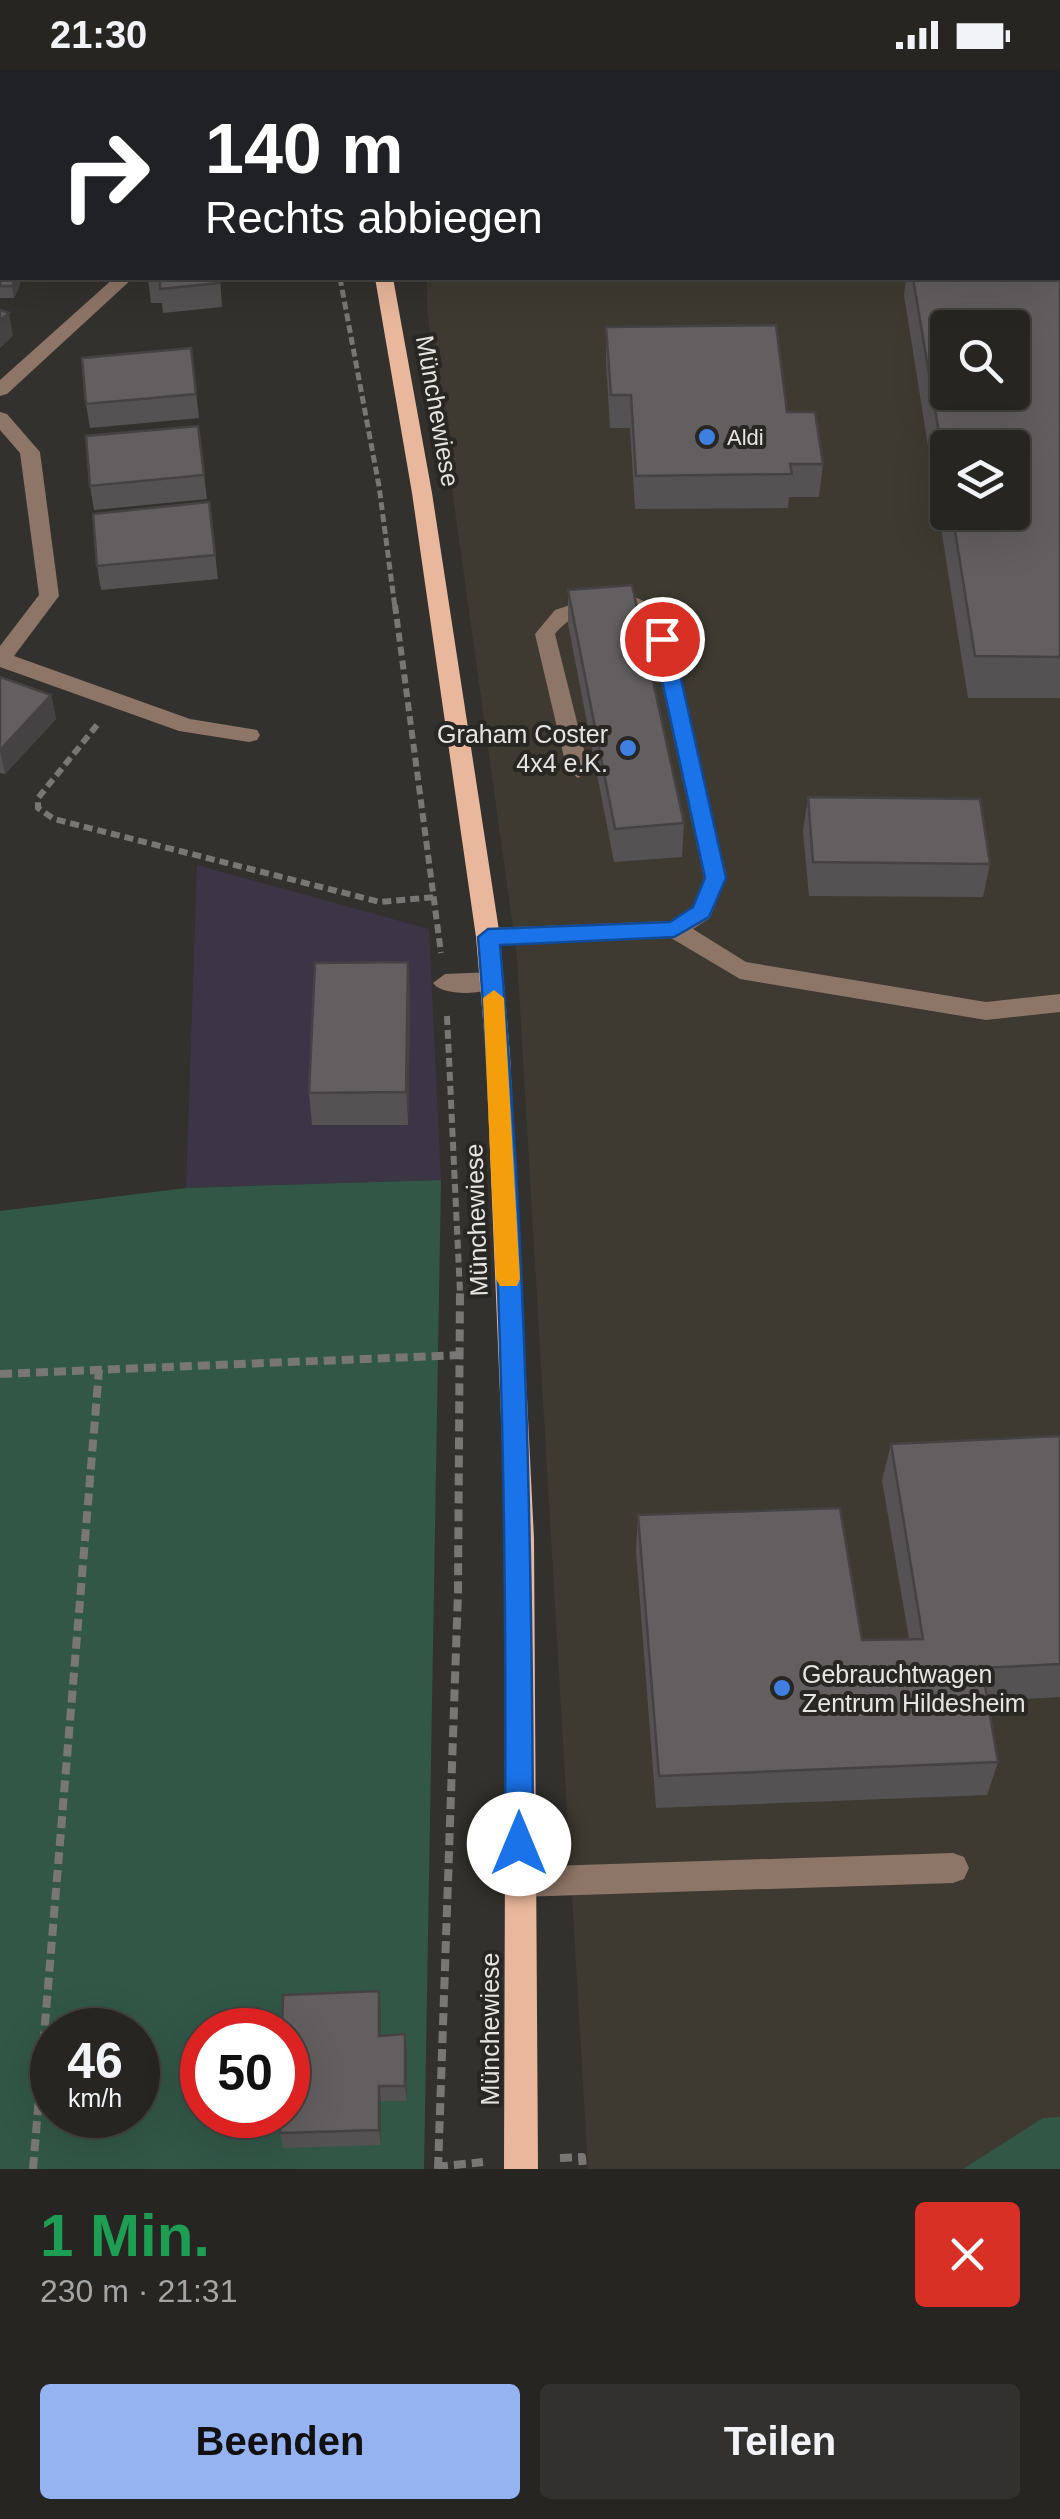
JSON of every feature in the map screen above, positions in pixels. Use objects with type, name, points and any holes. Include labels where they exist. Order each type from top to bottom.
[{"type":"main road","name":"Münchewiese","points":[[384,280],[422,493],[492,982],[520,1539],[521,2169]]},
{"type":"street","points":[[0,390],[122,280]]},
{"type":"street","points":[[0,418],[30,452],[49,596],[1,659],[187,726],[249,734]]},
{"type":"street","points":[[488,937],[674,929],[702,912],[715,878],[662,639],[648,611],[627,600],[567,610],[550,623],[545,634],[578,770]]},
{"type":"street","points":[[674,929],[740,970],[986,1010],[1060,1003]]},
{"type":"street","points":[[444,984],[492,982]]},
{"type":"street","points":[[519,1882],[953,1868]]},
{"type":"path","points":[[340,280],[379,486],[435,897],[458,1133],[461,1562],[438,2169]]},
{"type":"path","points":[[116,701],[38,798],[38,808],[54,820],[380,902],[435,897]]},
{"type":"path","points":[[0,1374],[460,1355]]},
{"type":"path","points":[[33,2169],[100,1370]]},
{"type":"shaded area","points":[[427,280],[1060,280],[1060,2169],[588,2169],[517,956],[427,309]]},
{"type":"shaded area","points":[[197,865],[429,929],[441,1180],[186,1188]]},
{"type":"green space","points":[[441,1180],[424,2169],[0,2169],[0,1211],[186,1188]]},
{"type":"green space","points":[[1060,2117],[1060,2169],[963,2169],[1043,2118]]},
{"type":"building","points":[[0,280],[15,280],[12,286],[0,286]]},
{"type":"building","points":[[160,280],[219,280],[219,283],[160,289]]},
{"type":"building","points":[[913,280],[1060,280],[1060,657],[975,656],[955,530],[1030,530],[1030,430],[938,430],[935,410],[1030,410],[1030,310],[930,310],[930,380]]},
{"type":"building","name":"Aldi","points":[[776,325],[787,412],[815,412],[823,464],[790,464],[792,474],[636,476],[631,395],[611,395],[606,327]]},
{"type":"building","points":[[191,348],[196,394],[86,404],[82,358]]},
{"type":"building","points":[[198,426],[204,475],[90,486],[86,436]]},
{"type":"building","points":[[209,502],[215,555],[97,566],[93,514]]},
{"type":"building","points":[[632,585],[684,823],[615,829],[568,590]]},
{"type":"building","points":[[0,677],[51,695],[0,750]]},
{"type":"building","points":[[808,797],[980,799],[990,864],[813,862]]},
{"type":"building","points":[[408,962],[406,1092],[309,1093],[315,963]]},
{"type":"building","points":[[1060,1436],[1060,1664],[982,1668],[998,1762],[659,1776],[638,1515],[840,1508],[862,1640],[923,1639],[891,1444]]},
{"type":"building","points":[[379,1991],[379,2036],[405,2034],[405,2086],[379,2086],[379,2130],[310,2132],[310,2008],[283,2008],[283,1995]]},
{"type":"slow traffic","points":[[494,998],[508,1279]]},
{"type":"place","name":"Aldi","points":[[707,437]]},
{"type":"place","name":"Graham Coster 4x4 e.K.","points":[[628,748]]},
{"type":"place","name":"Gebrauchtwagen Zentrum Hildesheim","points":[[782,1688]]},
{"type":"route","points":[[519,1844],[520,1539],[498,1055],[488,937],[674,929],[702,912],[715,878],[662,639]]}]
